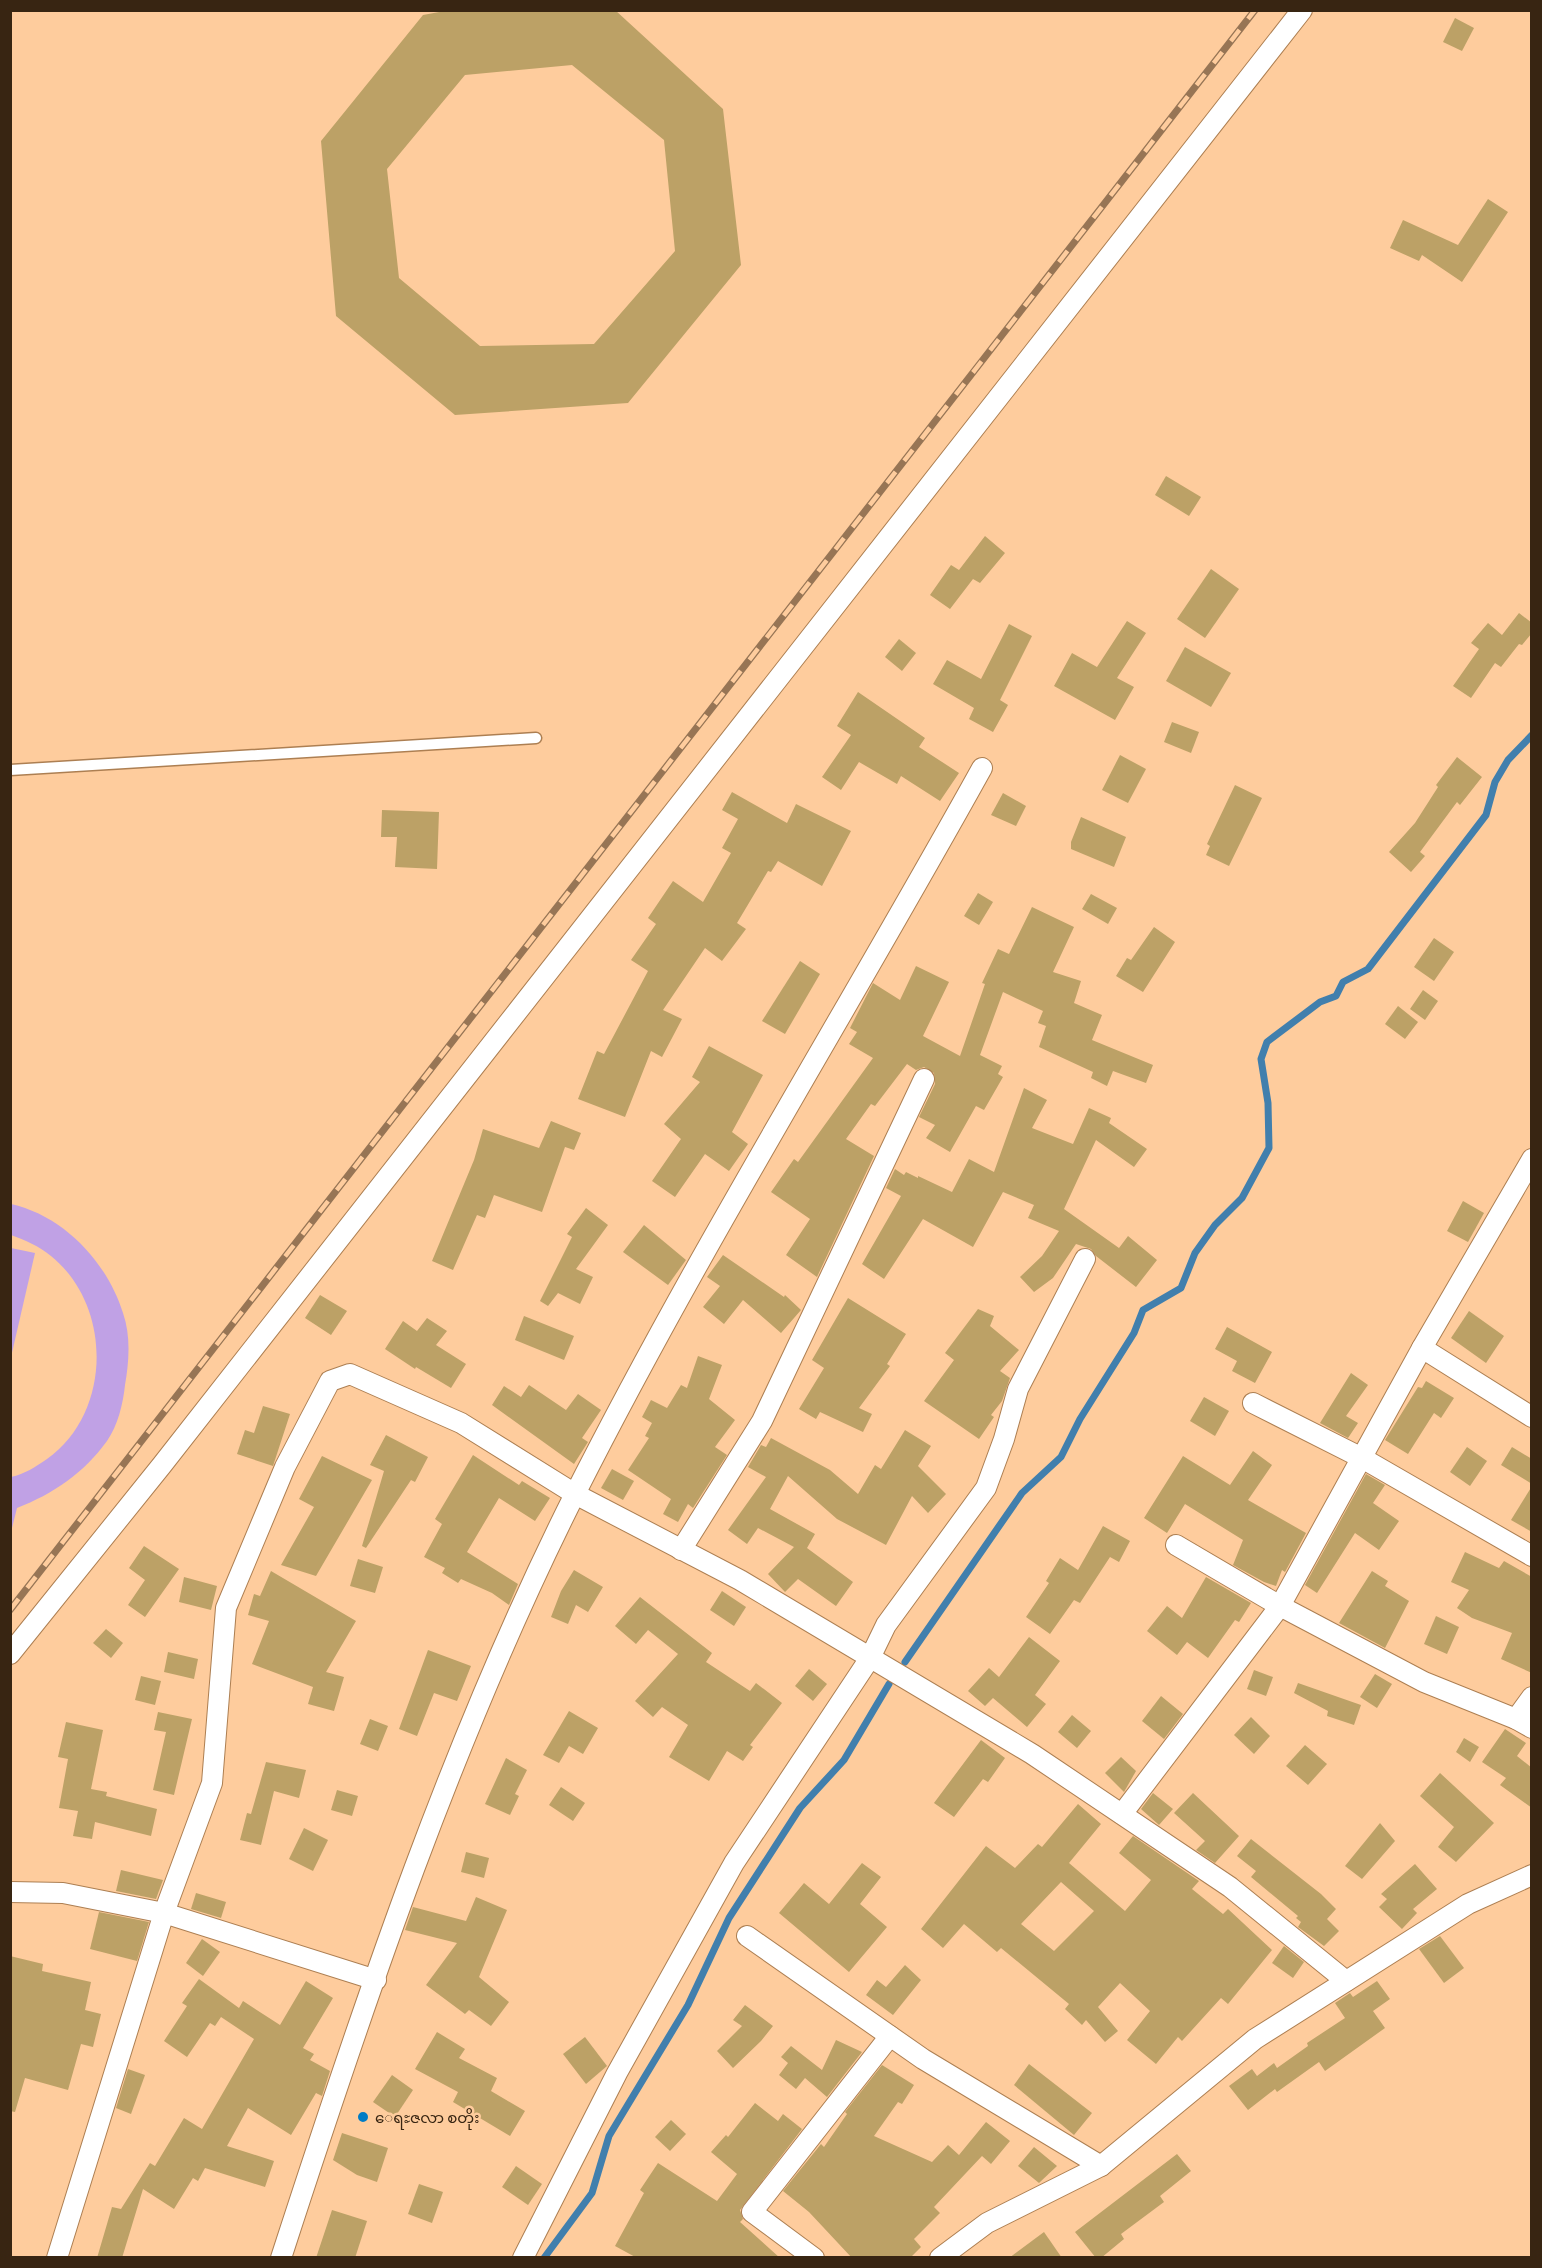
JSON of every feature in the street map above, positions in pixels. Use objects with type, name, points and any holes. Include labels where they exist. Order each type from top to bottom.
[{"type":"street","points":[[10,1654],[162,1465],[1302,10]]},
{"type":"street","points":[[281,2258],[423,1847],[470,1728],[575,1494],[721,1220],[890,935],[982,768]]},
{"type":"street","points":[[681,1550],[762,1421],[924,1079]]},
{"type":"street","points":[[1122,1814],[1280,1606],[1422,1348],[1532,1159]]},
{"type":"street","points":[[523,2258],[617,2073],[734,1863],[870,1658],[886,1625],[986,1488],[1004,1439],[1018,1389],[1085,1259]]},
{"type":"street","points":[[1422,1348],[1532,1417]]},
{"type":"street","points":[[57,2258],[164,1913],[212,1784],[226,1608],[285,1467],[330,1381],[350,1374],[461,1423],[575,1494],[740,1580],[1032,1754],[1230,1887],[1346,1981]]},
{"type":"street","points":[[1253,1403],[1362,1458],[1532,1556]]},
{"type":"street","points":[[1176,1545],[1280,1606],[1424,1682],[1524,1723],[1532,1696]]},
{"type":"street","points":[[940,2258],[987,2223],[1101,2166],[1256,2039],[1468,1904],[1532,1875]]},
{"type":"street","points":[[10,1892],[63,1893],[164,1913],[376,1980]]},
{"type":"street","points":[[747,1936],[890,2036],[1101,2166]]},
{"type":"street","points":[[814,2258],[752,2212],[890,2036]]},
{"type":"lane","points":[[10,770],[536,738]]},
{"type":"shaded area","points":[[11,1204],[30,1210],[66,1230],[95,1259],[116,1294],[123,1313],[128,1349],[121,1407],[107,1441],[78,1473],[43,1496],[17,1508],[11,1532],[11,1477],[43,1462],[68,1439],[84,1415],[93,1388],[97,1359],[94,1330],[86,1302],[71,1277],[51,1256],[42,1249],[11,1235]]},
{"type":"shaded area","points":[[10,1248],[35,1253],[11,1357]]},
{"type":"building","points":[[450,10],[615,10],[723,109],[741,265],[628,403],[455,415],[336,316],[321,141],[423,15]],"holes":[[[572,65],[664,140],[675,251],[594,344],[480,346],[399,278],[387,169],[465,75]]]},
{"type":"building","points":[[1455,18],[1474,28],[1462,51],[1443,42]]},
{"type":"building","points":[[1488,199],[1508,212],[1462,282],[1422,255],[1419,261],[1390,248],[1403,220],[1458,245]]},
{"type":"building","points":[[1166,476],[1201,497],[1189,516],[1155,495]]},
{"type":"building","points":[[985,536],[1005,553],[980,583],[973,579],[950,609],[930,595],[951,565],[959,570]]},
{"type":"building","points":[[1211,569],[1239,589],[1205,638],[1177,619]]},
{"type":"building","points":[[1519,613],[1532,623],[1532,633],[1522,645],[1519,644],[1501,667],[1495,663],[1471,698],[1453,686],[1479,649],[1471,643],[1488,623],[1502,635]]},
{"type":"building","points":[[1127,621],[1146,633],[1117,678],[1134,687],[1115,720],[1054,686],[1072,653],[1097,667]]},
{"type":"building","points":[[1009,624],[1032,636],[1000,700],[1008,705],[993,732],[969,719],[974,708],[933,684],[947,660],[981,679]]},
{"type":"building","points":[[899,639],[916,653],[902,671],[885,657]]},
{"type":"building","points":[[1185,647],[1231,673],[1211,707],[1166,681]]},
{"type":"building","points":[[858,692],[925,738],[919,747],[959,773],[940,801],[901,776],[897,784],[859,762],[841,790],[822,777],[851,735],[837,726]]},
{"type":"building","points":[[1172,722],[1199,732],[1191,753],[1164,742]]},
{"type":"building","points":[[1120,755],[1146,769],[1128,803],[1102,790]]},
{"type":"building","points":[[1457,757],[1482,777],[1460,805],[1457,802],[1420,852],[1425,856],[1411,872],[1389,852],[1415,823],[1438,787],[1436,785]]},
{"type":"building","points":[[1235,785],[1262,798],[1229,866],[1206,855],[1210,846],[1207,844]]},
{"type":"building","points":[[732,792],[787,823],[796,804],[851,831],[822,886],[778,861],[771,872],[768,871],[737,923],[746,929],[722,961],[705,948],[663,1010],[682,1019],[662,1057],[651,1051],[625,1117],[578,1099],[597,1051],[604,1054],[648,971],[631,960],[656,924],[648,918],[673,881],[703,902],[731,853],[722,848],[738,819],[722,810]]},
{"type":"building","points":[[1003,793],[1026,806],[1016,826],[991,815]]},
{"type":"building","points":[[382,810],[439,812],[437,869],[395,867],[397,837],[381,837]]},
{"type":"building","points":[[1081,817],[1126,837],[1114,867],[1071,849],[1071,842]]},
{"type":"building","points":[[978,893],[993,902],[979,925],[964,916]]},
{"type":"building","points":[[1091,894],[1117,908],[1108,924],[1082,909]]},
{"type":"building","points":[[1032,907],[1074,927],[1053,972],[1081,981],[1074,1003],[1102,1015],[1092,1040],[1153,1065],[1146,1083],[1113,1071],[1107,1086],[1091,1078],[1093,1072],[1039,1047],[1046,1026],[1038,1023],[1043,1011],[1003,992],[980,1055],[1002,1066],[998,1074],[1003,1077],[984,1110],[976,1106],[950,1152],[926,1138],[935,1125],[919,1117],[935,1084],[934,1073],[924,1067],[916,1070],[907,1064],[875,1106],[871,1104],[846,1139],[874,1156],[817,1277],[786,1255],[810,1219],[771,1192],[794,1159],[798,1162],[873,1058],[849,1044],[857,1032],[850,1028],[873,983],[900,1000],[916,966],[949,982],[923,1036],[960,1056],[985,984],[982,983],[998,949],[1009,954]]},
{"type":"building","points":[[1154,927],[1175,942],[1143,992],[1116,976],[1127,958],[1131,960]]},
{"type":"building","points":[[1434,938],[1454,952],[1434,981],[1414,967]]},
{"type":"building","points":[[800,961],[820,974],[785,1034],[762,1021]]},
{"type":"building","points":[[1423,990],[1438,1001],[1425,1020],[1410,1009]]},
{"type":"building","points":[[1398,1006],[1418,1022],[1405,1039],[1385,1024]]},
{"type":"building","points":[[709,1046],[763,1075],[732,1132],[748,1144],[729,1171],[705,1154],[675,1197],[652,1181],[681,1139],[664,1124],[700,1082],[692,1077]]},
{"type":"building","points":[[1024,1088],[1047,1100],[1032,1128],[1073,1144],[1089,1108],[1111,1118],[1109,1123],[1147,1149],[1134,1167],[1096,1140],[1064,1209],[1119,1248],[1128,1236],[1157,1260],[1136,1287],[1096,1256],[1091,1249],[1076,1244],[1053,1278],[1034,1292],[1020,1277],[1042,1256],[1059,1231],[1028,1218],[1034,1205],[1003,1192],[973,1247],[923,1219],[884,1279],[862,1264],[901,1196],[886,1188],[895,1169],[904,1175],[906,1172],[918,1178],[918,1176],[952,1192],[969,1159],[994,1172]]},
{"type":"building","points":[[551,1121],[581,1133],[574,1150],[565,1147],[542,1212],[494,1195],[485,1218],[477,1215],[453,1270],[432,1261],[474,1160],[483,1129],[539,1148]]},
{"type":"building","points":[[1463,1201],[1484,1213],[1468,1242],[1447,1231]]},
{"type":"building","points":[[586,1208],[608,1225],[576,1269],[593,1277],[580,1304],[558,1293],[548,1306],[540,1301],[572,1237],[567,1234]]},
{"type":"building","points":[[644,1225],[686,1260],[668,1285],[623,1252]]},
{"type":"building","points":[[723,1255],[784,1297],[785,1295],[801,1310],[781,1333],[743,1300],[724,1324],[703,1307],[720,1286],[707,1277]]},
{"type":"building","points":[[320,1295],[347,1311],[331,1335],[305,1318]]},
{"type":"building","points":[[848,1298],[906,1334],[887,1364],[890,1366],[859,1408],[872,1414],[863,1432],[820,1412],[816,1419],[799,1409],[824,1368],[812,1360]]},
{"type":"building","points":[[978,1309],[994,1316],[990,1326],[1019,1350],[1000,1371],[1010,1378],[1002,1401],[991,1415],[994,1417],[979,1439],[924,1401],[954,1360],[945,1353]]},
{"type":"building","points":[[1469,1311],[1504,1336],[1486,1363],[1451,1338]]},
{"type":"building","points":[[524,1316],[574,1336],[564,1360],[515,1340]]},
{"type":"building","points":[[427,1318],[447,1331],[436,1345],[466,1364],[451,1388],[416,1367],[415,1369],[385,1349],[403,1321],[417,1331]]},
{"type":"building","points":[[1227,1327],[1272,1352],[1255,1383],[1232,1371],[1237,1361],[1215,1349]]},
{"type":"building","points":[[698,1356],[722,1365],[709,1399],[735,1420],[715,1447],[727,1455],[693,1508],[688,1504],[678,1522],[663,1514],[671,1499],[628,1470],[649,1438],[645,1436],[652,1423],[642,1417],[651,1400],[667,1408],[681,1385],[687,1388]]},
{"type":"building","points":[[1351,1373],[1368,1385],[1346,1416],[1358,1423],[1348,1438],[1320,1423]]},
{"type":"building","points":[[1426,1381],[1454,1398],[1441,1418],[1434,1413],[1408,1454],[1385,1440],[1418,1387],[1422,1388]]},
{"type":"building","points":[[529,1385],[566,1410],[578,1394],[601,1410],[582,1438],[588,1442],[574,1464],[492,1405],[504,1386],[521,1397]]},
{"type":"building","points":[[1204,1397],[1229,1411],[1215,1436],[1190,1421]]},
{"type":"building","points":[[263,1406],[290,1414],[273,1466],[237,1454],[245,1430],[254,1433]]},
{"type":"building","points":[[905,1430],[931,1446],[918,1466],[946,1494],[928,1513],[912,1496],[886,1545],[837,1519],[788,1476],[770,1509],[815,1534],[807,1548],[853,1582],[836,1606],[798,1579],[785,1592],[768,1574],[794,1547],[758,1528],[747,1544],[728,1530],[766,1477],[748,1467],[761,1445],[766,1447],[771,1438],[830,1470],[858,1494],[875,1465],[881,1469]]},
{"type":"building","points":[[386,1435],[428,1457],[415,1482],[411,1480],[366,1548],[362,1546],[384,1471],[370,1465]]},
{"type":"building","points":[[1467,1447],[1487,1461],[1470,1486],[1450,1472]]},
{"type":"building","points":[[1512,1447],[1532,1459],[1532,1484],[1501,1465]]},
{"type":"building","points":[[1253,1451],[1272,1465],[1248,1500],[1306,1533],[1285,1572],[1282,1570],[1276,1586],[1233,1565],[1243,1540],[1185,1504],[1167,1533],[1144,1518],[1183,1456],[1230,1485]]},
{"type":"building","points":[[473,1455],[519,1485],[522,1481],[550,1498],[535,1521],[499,1498],[467,1552],[518,1584],[509,1605],[492,1593],[461,1579],[458,1583],[442,1573],[445,1568],[424,1557],[442,1524],[435,1519]]},
{"type":"building","points":[[322,1456],[372,1480],[316,1576],[281,1565],[314,1507],[299,1499]]},
{"type":"building","points":[[612,1469],[634,1481],[623,1500],[601,1488]]},
{"type":"building","points":[[1366,1474],[1385,1485],[1373,1503],[1399,1521],[1379,1550],[1355,1533],[1317,1593],[1305,1585]]},
{"type":"building","points":[[1532,1486],[1532,1532],[1511,1520]]},
{"type":"building","points":[[1103,1526],[1130,1541],[1119,1562],[1110,1557],[1080,1603],[1074,1600],[1050,1634],[1026,1617],[1049,1583],[1046,1581],[1060,1558],[1078,1570]]},
{"type":"building","points":[[144,1546],[179,1569],[145,1617],[128,1605],[145,1580],[129,1568]]},
{"type":"building","points":[[1465,1552],[1499,1568],[1504,1561],[1532,1577],[1532,1673],[1501,1659],[1512,1633],[1472,1618],[1457,1608],[1469,1590],[1451,1582]]},
{"type":"building","points":[[358,1559],[383,1567],[375,1593],[350,1586]]},
{"type":"building","points":[[574,1570],[603,1587],[588,1612],[576,1605],[568,1624],[551,1617],[561,1591]]},
{"type":"building","points":[[271,1571],[356,1621],[326,1672],[344,1677],[334,1711],[308,1704],[313,1687],[252,1664],[269,1621],[248,1615],[254,1594],[260,1596]]},
{"type":"building","points":[[1372,1571],[1388,1581],[1385,1586],[1409,1601],[1385,1648],[1339,1623]]},
{"type":"building","points":[[184,1577],[217,1586],[211,1610],[179,1602]]},
{"type":"building","points":[[1206,1577],[1251,1603],[1239,1622],[1235,1620],[1208,1658],[1187,1642],[1177,1655],[1147,1631],[1167,1606],[1182,1618]]},
{"type":"building","points":[[722,1591],[746,1607],[734,1626],[710,1610]]},
{"type":"building","points":[[640,1597],[712,1653],[706,1662],[750,1691],[756,1683],[782,1703],[750,1745],[753,1747],[743,1761],[727,1751],[709,1781],[669,1757],[688,1725],[662,1707],[653,1717],[635,1701],[678,1654],[648,1630],[636,1644],[615,1626]]},
{"type":"building","points":[[1436,1616],[1459,1627],[1447,1654],[1424,1644]]},
{"type":"building","points":[[106,1629],[123,1643],[111,1658],[93,1643]]},
{"type":"building","points":[[1029,1637],[1060,1661],[1035,1695],[1046,1704],[1027,1727],[993,1698],[985,1706],[968,1691],[989,1668],[999,1677]]},
{"type":"building","points":[[428,1650],[471,1666],[457,1701],[434,1693],[417,1736],[399,1729]]},
{"type":"building","points":[[168,1652],[198,1659],[194,1679],[164,1672]]},
{"type":"building","points":[[809,1669],[827,1684],[813,1701],[795,1686]]},
{"type":"building","points":[[1254,1670],[1273,1677],[1266,1696],[1247,1689]]},
{"type":"building","points":[[1375,1674],[1392,1684],[1377,1708],[1360,1697]]},
{"type":"building","points":[[141,1676],[161,1681],[155,1705],[135,1700]]},
{"type":"building","points":[[1298,1683],[1361,1705],[1354,1725],[1327,1716],[1328,1711],[1294,1693]]},
{"type":"building","points":[[1161,1696],[1183,1714],[1164,1739],[1142,1721]]},
{"type":"building","points":[[569,1711],[598,1728],[583,1754],[569,1746],[559,1763],[543,1755]]},
{"type":"building","points":[[158,1712],[192,1719],[174,1795],[153,1790],[166,1732],[154,1730]]},
{"type":"building","points":[[1072,1715],[1091,1731],[1077,1748],[1058,1732]]},
{"type":"building","points":[[1251,1717],[1270,1736],[1254,1754],[1234,1735]]},
{"type":"building","points":[[370,1719],[388,1726],[378,1751],[360,1744]]},
{"type":"building","points":[[66,1722],[103,1730],[91,1789],[107,1792],[106,1796],[157,1809],[151,1836],[95,1822],[92,1839],[73,1836],[78,1811],[59,1808],[68,1759],[58,1757]]},
{"type":"building","points":[[1505,1729],[1526,1743],[1517,1756],[1532,1768],[1532,1808],[1500,1785],[1506,1778],[1482,1762]]},
{"type":"building","points":[[1464,1738],[1479,1747],[1470,1762],[1456,1752]]},
{"type":"building","points":[[981,1740],[1005,1758],[988,1782],[983,1779],[954,1817],[934,1803]]},
{"type":"building","points":[[1305,1745],[1327,1764],[1308,1785],[1286,1766]]},
{"type":"building","points":[[1121,1757],[1136,1771],[1124,1792],[1105,1773]]},
{"type":"building","points":[[506,1758],[527,1770],[515,1794],[519,1796],[510,1815],[485,1804]]},
{"type":"building","points":[[266,1762],[306,1770],[299,1798],[274,1791],[261,1845],[240,1840],[247,1813],[251,1814]]},
{"type":"building","points":[[1440,1773],[1494,1823],[1456,1862],[1438,1847],[1454,1827],[1420,1796]]},
{"type":"building","points":[[561,1787],[585,1803],[573,1821],[549,1805]]},
{"type":"building","points":[[337,1790],[358,1796],[352,1816],[331,1810]]},
{"type":"building","points":[[1153,1793],[1173,1809],[1159,1825],[1141,1809]]},
{"type":"building","points":[[1193,1793],[1239,1836],[1215,1863],[1196,1850],[1205,1841],[1174,1813]]},
{"type":"building","points":[[1078,1804],[1101,1824],[1069,1863],[1125,1911],[1151,1880],[1119,1853],[1133,1836],[1199,1881],[1192,1889],[1223,1914],[1228,1909],[1272,1950],[1228,2004],[1221,1998],[1182,2041],[1178,2037],[1156,2064],[1127,2040],[1150,2011],[1120,1983],[1098,2007],[1118,2031],[1105,2042],[1086,2020],[1082,2025],[1065,2009],[1069,2004],[1001,1948],[997,1952],[964,1924],[943,1948],[921,1929],[986,1846],[1015,1868],[1038,1844],[1042,1847]],"holes":[[[1061,1882],[1094,1911],[1054,1951],[1021,1924]]]},
{"type":"building","points":[[1380,1823],[1395,1841],[1362,1879],[1345,1866]]},
{"type":"building","points":[[304,1828],[328,1840],[313,1871],[289,1859]]},
{"type":"building","points":[[1251,1839],[1321,1894],[1336,1909],[1327,1919],[1339,1931],[1324,1946],[1298,1927],[1301,1922],[1296,1918],[1298,1916],[1251,1877],[1256,1871],[1237,1856]]},
{"type":"building","points":[[466,1852],[489,1858],[484,1878],[461,1872]]},
{"type":"building","points":[[862,1863],[881,1877],[860,1904],[887,1927],[849,1972],[779,1913],[804,1883],[829,1904]]},
{"type":"building","points":[[1415,1864],[1437,1889],[1413,1909],[1417,1913],[1402,1929],[1379,1907],[1387,1899],[1381,1894]]},
{"type":"building","points":[[121,1870],[163,1880],[156,1899],[116,1891]]},
{"type":"building","points":[[196,1893],[226,1902],[221,1918],[191,1909]]},
{"type":"building","points":[[476,1897],[507,1910],[479,1977],[509,2002],[491,2026],[469,2010],[465,2014],[426,1985],[457,1943],[405,1930],[413,1907],[466,1921]]},
{"type":"building","points":[[99,1912],[149,1922],[137,1961],[90,1949]]},
{"type":"building","points":[[1440,1936],[1464,1968],[1444,1983],[1419,1949]]},
{"type":"building","points":[[202,1939],[220,1952],[203,1976],[186,1963]]},
{"type":"building","points":[[1284,1946],[1304,1962],[1293,1978],[1272,1963]]},
{"type":"building","points":[[10,1956],[43,1964],[42,1971],[91,1982],[85,2010],[101,2014],[93,2047],[81,2044],[68,2090],[25,2078],[15,2112],[10,2111]]},
{"type":"building","points":[[905,1965],[921,1980],[893,2015],[866,1995],[877,1980],[886,1987]]},
{"type":"building","points":[[199,1979],[239,2008],[243,2001],[280,2025],[306,1981],[333,1998],[303,2048],[314,2054],[310,2060],[330,2071],[322,2096],[316,2093],[291,2135],[248,2108],[227,2146],[274,2161],[265,2187],[205,2168],[198,2181],[193,2178],[174,2209],[143,2189],[122,2258],[97,2258],[112,2207],[121,2209],[150,2163],[155,2166],[184,2118],[202,2129],[254,2039],[221,2017],[215,2026],[210,2023],[187,2057],[164,2041],[187,2006],[182,2003]]},
{"type":"building","points":[[1377,1981],[1390,1999],[1373,2011],[1385,2028],[1325,2071],[1319,2062],[1277,2092],[1275,2089],[1248,2110],[1229,2086],[1252,2069],[1257,2076],[1274,2063],[1277,2068],[1308,2046],[1307,2043],[1345,2018],[1335,2003],[1350,1993],[1353,1997]]},
{"type":"building","points":[[745,2005],[773,2026],[733,2068],[717,2051],[742,2026],[733,2020]]},
{"type":"building","points":[[437,2032],[465,2049],[459,2058],[497,2078],[491,2091],[525,2111],[510,2136],[453,2102],[458,2092],[415,2069]]},
{"type":"building","points":[[585,2037],[607,2066],[586,2084],[563,2054]]},
{"type":"building","points":[[836,2040],[862,2052],[827,2097],[805,2078],[796,2089],[779,2075],[788,2063],[781,2057],[791,2046],[822,2070]]},
{"type":"building","points":[[1029,2064],[1092,2113],[1074,2135],[1014,2085]]},
{"type":"building","points":[[882,2065],[914,2085],[902,2104],[898,2102],[874,2136],[932,2162],[948,2145],[959,2155],[986,2122],[1010,2141],[991,2164],[982,2156],[934,2207],[940,2213],[914,2239],[921,2247],[910,2258],[852,2258],[809,2212],[783,2191],[821,2144],[824,2147],[847,2114],[845,2112]]},
{"type":"building","points":[[128,2069],[145,2075],[131,2114],[116,2108]]},
{"type":"building","points":[[392,2075],[413,2090],[395,2117],[373,2102]]},
{"type":"building","points":[[755,2103],[778,2121],[783,2114],[802,2129],[740,2210],[743,2219],[740,2222],[780,2258],[637,2258],[615,2246],[644,2193],[640,2190],[658,2163],[717,2201],[737,2174],[711,2152],[726,2135],[728,2137]]},
{"type":"building","points":[[671,2120],[686,2134],[670,2151],[655,2137]]},
{"type":"building","points":[[342,2133],[388,2148],[377,2182],[357,2175],[333,2160]]},
{"type":"building","points":[[1034,2147],[1057,2166],[1039,2183],[1018,2166]]},
{"type":"building","points":[[1177,2154],[1191,2171],[1160,2196],[1164,2202],[1121,2234],[1124,2239],[1101,2258],[1096,2258],[1075,2232]]},
{"type":"building","points":[[516,2166],[542,2184],[528,2205],[502,2187]]},
{"type":"building","points":[[419,2184],[443,2192],[432,2223],[408,2214]]},
{"type":"building","points":[[332,2210],[367,2221],[355,2258],[316,2258]]},
{"type":"building","points":[[1044,2232],[1062,2258],[1009,2258]]},
{"type":"waterway","points":[[905,1662],[1022,1493],[1061,1457],[1080,1419],[1134,1333],[1143,1310],[1181,1288],[1195,1253],[1215,1225],[1242,1198],[1269,1148],[1268,1103],[1261,1059],[1267,1042],[1320,1002],[1336,996],[1343,982],[1368,969],[1486,815],[1495,782],[1508,760],[1532,735]]},
{"type":"waterway","points":[[544,2258],[592,2193],[609,2136],[688,2005],[729,1918],[800,1808],[844,1760],[889,1684]]},
{"type":"railway","points":[[10,1610],[1255,10]]},
{"type":"place","name":"ေရႊဇလာ စတိုး","points":[[363,2117]]}]
